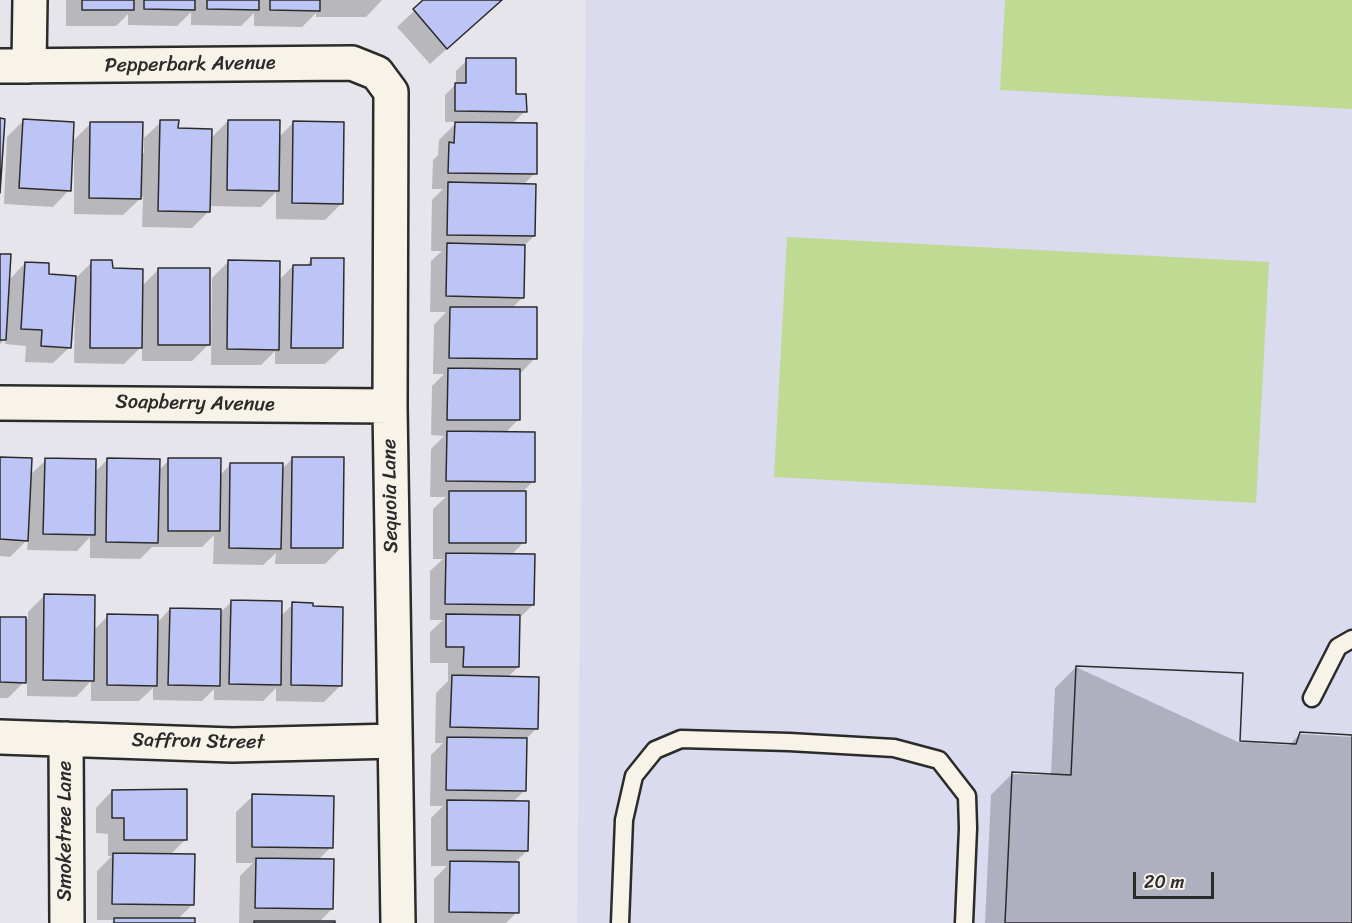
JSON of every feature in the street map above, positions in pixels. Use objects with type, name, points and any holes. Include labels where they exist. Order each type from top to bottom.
[{"type":"street","points":[[14,66],[30,0]]},
{"type":"street","name":"Pepperbark Avenue","points":[[14,66],[352,63],[377,73]]},
{"type":"street","name":"Sequoia Lane","points":[[377,73],[391,92],[390,406],[398,923]]},
{"type":"street","name":"Soapberry Avenue","points":[[0,402],[390,406]]},
{"type":"street","name":"Saffron Street","points":[[0,737],[232,745],[395,741]]},
{"type":"street","name":"Smoketree Lane","points":[[66,739],[67,923]]},
{"type":"lane","points":[[1312,698],[1338,647],[1352,639]]},
{"type":"lane","points":[[620,923],[624,820],[634,776],[655,750],[681,739],[894,748],[939,760],[967,796],[964,923]]},
{"type":"shaded area","points":[[586,0],[1352,0],[1352,923],[577,923]]},
{"type":"green space","points":[[1005,0],[1352,0],[1352,109],[1000,90]]},
{"type":"green space","points":[[787,237],[1269,262],[1256,503],[774,477]]},
{"type":"building","points":[[82,0],[134,0],[134,10],[82,10]]},
{"type":"building","points":[[144,0],[195,0],[195,10],[144,9]]},
{"type":"building","points":[[207,0],[259,0],[259,10],[207,9]]},
{"type":"building","points":[[270,0],[320,0],[320,11],[270,10]]},
{"type":"building","points":[[423,0],[502,0],[447,49],[413,9]]},
{"type":"building","points":[[466,58],[516,58],[516,94],[526,94],[527,112],[455,111],[455,83],[466,83]]},
{"type":"building","points":[[0,118],[5,119],[0,193]]},
{"type":"building","points":[[23,119],[74,122],[71,191],[19,188]]},
{"type":"building","points":[[160,120],[179,120],[178,128],[212,129],[210,212],[158,211]]},
{"type":"building","points":[[228,120],[280,120],[279,191],[227,190]]},
{"type":"building","points":[[293,121],[344,122],[343,204],[292,203]]},
{"type":"building","points":[[90,122],[143,122],[141,199],[89,198]]},
{"type":"building","points":[[455,122],[537,123],[537,174],[448,173],[449,142],[454,143]]},
{"type":"building","points":[[448,182],[536,184],[535,236],[447,235]]},
{"type":"building","points":[[447,243],[525,245],[524,298],[446,296]]},
{"type":"building","points":[[0,254],[11,254],[6,340],[0,340]]},
{"type":"building","points":[[311,258],[344,258],[343,348],[291,348],[293,265],[311,265]]},
{"type":"building","points":[[91,260],[112,260],[113,268],[143,269],[142,348],[90,348]]},
{"type":"building","points":[[228,260],[280,261],[279,350],[227,349]]},
{"type":"building","points":[[25,262],[49,263],[49,274],[76,276],[71,348],[41,346],[42,330],[21,329]]},
{"type":"building","points":[[158,268],[210,268],[210,345],[158,345]]},
{"type":"building","points":[[450,307],[537,307],[537,359],[449,358]]},
{"type":"building","points":[[448,368],[520,369],[520,420],[447,420]]},
{"type":"building","points":[[447,431],[535,432],[535,482],[446,481]]},
{"type":"building","points":[[0,457],[32,458],[28,541],[0,539]]},
{"type":"building","points":[[292,457],[344,457],[343,548],[291,548]]},
{"type":"building","points":[[45,458],[96,459],[95,535],[43,534]]},
{"type":"building","points":[[107,458],[160,459],[158,543],[106,542]]},
{"type":"building","points":[[168,458],[221,458],[220,531],[168,531]]},
{"type":"building","points":[[230,463],[283,463],[281,549],[229,548]]},
{"type":"building","points":[[449,491],[526,491],[526,543],[449,543]]},
{"type":"building","points":[[446,553],[535,554],[534,605],[445,604]]},
{"type":"building","points":[[44,594],[95,595],[94,681],[43,680]]},
{"type":"building","points":[[231,600],[282,601],[281,685],[229,684]]},
{"type":"building","points":[[292,602],[313,603],[313,606],[343,607],[342,686],[291,685]]},
{"type":"building","points":[[170,608],[221,609],[220,686],[168,685]]},
{"type":"building","points":[[107,614],[158,615],[157,686],[107,685]]},
{"type":"building","points":[[446,614],[520,615],[519,667],[463,667],[464,647],[446,647]]},
{"type":"building","points":[[0,617],[26,617],[26,683],[0,682]]},
{"type":"building","points":[[1076,666],[1243,673],[1240,741],[1296,744],[1300,732],[1352,735],[1352,923],[1005,923],[1012,772],[1071,775]]},
{"type":"building","points":[[1076,666],[1243,673],[1240,741],[1296,744],[1300,732],[1352,735],[1352,923],[1005,923],[1012,772],[1071,775]]},
{"type":"building","points":[[452,675],[539,677],[538,729],[450,727]]},
{"type":"building","points":[[447,737],[527,738],[526,791],[446,790]]},
{"type":"building","points":[[187,789],[187,840],[124,840],[124,818],[112,818],[112,790]]},
{"type":"building","points":[[252,794],[334,796],[333,848],[252,847]]},
{"type":"building","points":[[447,800],[529,801],[528,851],[447,850]]},
{"type":"building","points":[[113,853],[195,854],[194,905],[112,904]]},
{"type":"building","points":[[256,858],[334,859],[333,909],[255,908]]},
{"type":"building","points":[[450,861],[519,862],[519,913],[449,912]]},
{"type":"building","points":[[114,918],[195,918],[195,923],[114,923]]},
{"type":"building","points":[[254,921],[335,921],[335,923],[254,923]]}]
